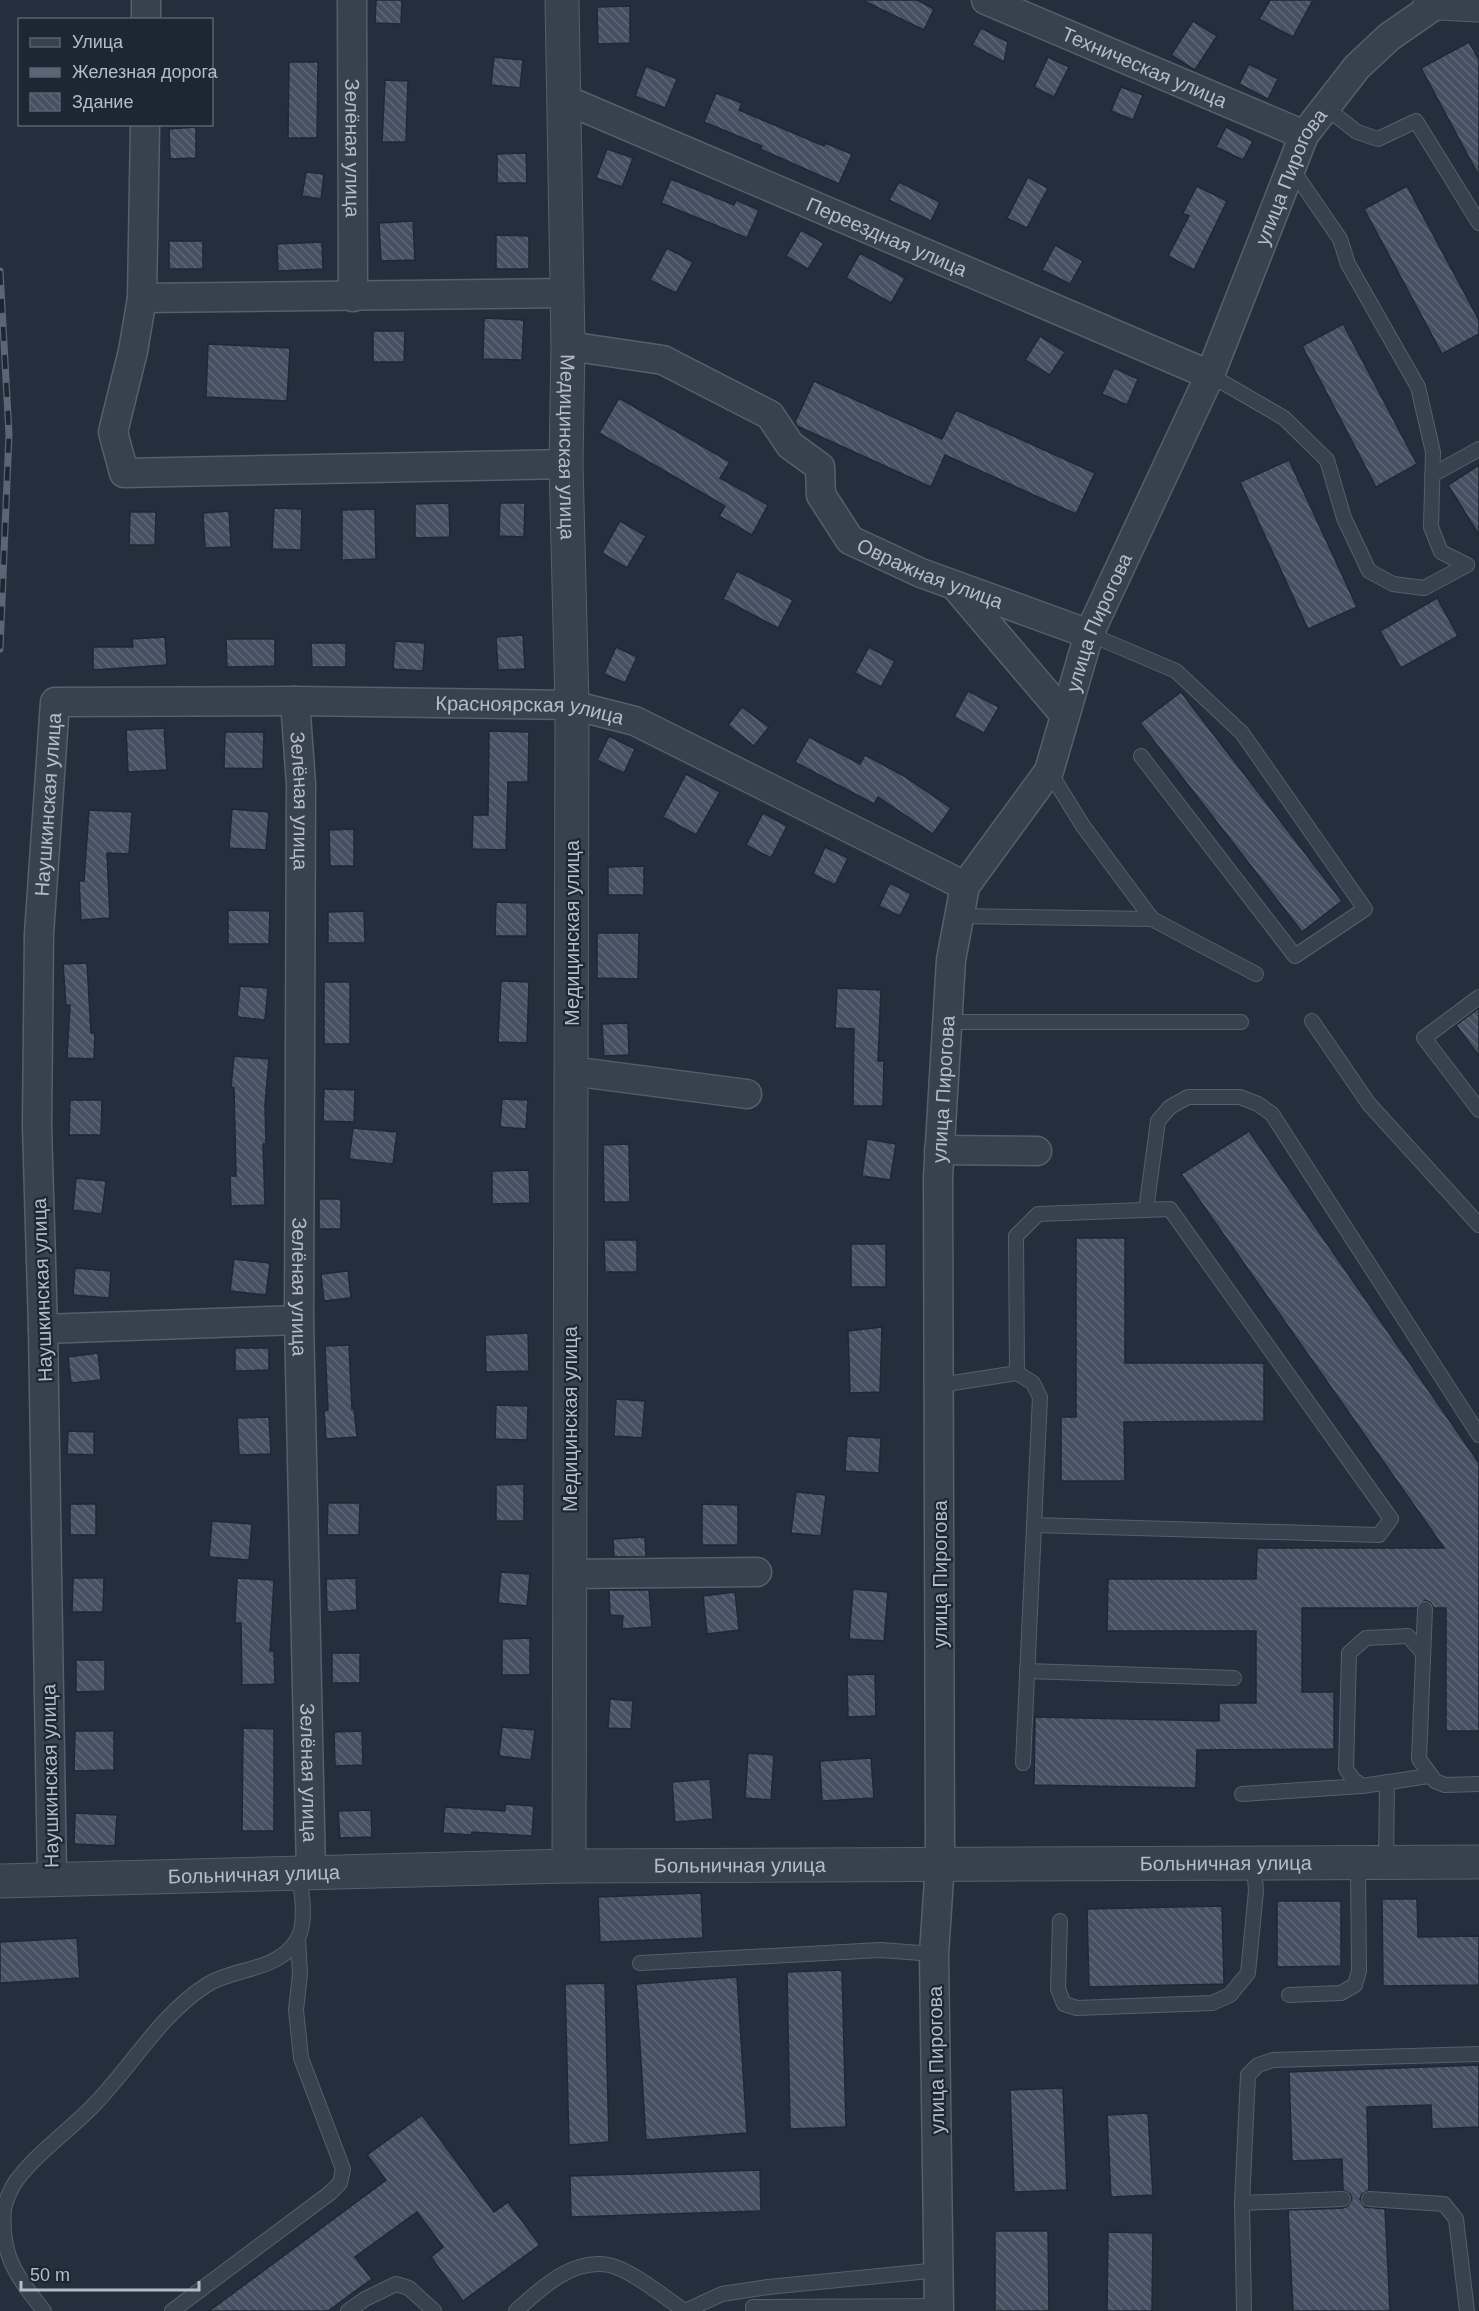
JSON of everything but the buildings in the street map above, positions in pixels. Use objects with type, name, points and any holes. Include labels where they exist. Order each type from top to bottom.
[{"type":"street","points":[[146,0],[146,18]]},
{"type":"street","name":"Зелёная улица","points":[[352,0],[353,297]]},
{"type":"street","name":"Медицинская улица","points":[[562,0],[568,346],[566,464],[572,705],[569,1866]]},
{"type":"street","name":"Техническая улица","points":[[986,0],[1304,135]]},
{"type":"street","points":[[1434,2],[1479,5]]},
{"type":"street","name":"улица Пирогова","points":[[939,2308],[934,1954],[940,1863],[939,1150],[951,960],[965,886],[1049,771],[1089,634],[1210,375],[1304,135],[1357,67],[1389,37],[1434,2]]},
{"type":"street","name":"Переездная улица","points":[[564,99],[1210,375]]},
{"type":"street","points":[[145,126],[142,298],[133,351],[113,432],[124,473],[566,464]]},
{"type":"street","points":[[142,298],[566,293]]},
{"type":"street","name":"Овражная улица","points":[[568,346],[663,360],[770,415],[789,445],[820,467],[821,495],[850,540],[954,585],[1089,634]]},
{"type":"street","points":[[954,585],[1064,714]]},
{"type":"street","name":"Зелёная улица","points":[[295,701],[301,784],[299,1320],[304,1873]]},
{"type":"street","name":"Красноярская улица","points":[[55,702],[295,701],[572,705],[635,721],[965,886]]},
{"type":"street","name":"Наушкинская улица","points":[[52,1878],[44,1329],[37,1126],[39,934],[55,702]]},
{"type":"street","points":[[571,1071],[747,1094]]},
{"type":"street","points":[[939,1150],[1036,1151]]},
{"type":"street","points":[[44,1329],[299,1320]]},
{"type":"street","points":[[570,1574],[757,1572]]},
{"type":"street","name":"Больничная улица","points":[[0,1881],[569,1866],[1479,1862]]},
{"type":"lane","points":[[1325,107],[1357,132],[1378,139],[1416,122],[1479,223]]},
{"type":"lane","points":[[1210,375],[1284,418],[1327,460],[1344,518],[1369,571],[1393,584],[1424,588],[1467,565],[1441,552],[1431,527],[1433,452],[1418,387],[1348,264],[1340,239],[1290,167]]},
{"type":"lane","points":[[1432,476],[1479,449]]},
{"type":"lane","points":[[1089,634],[1176,672],[1242,734],[1365,909],[1295,956],[1141,756]]},
{"type":"lane","points":[[1049,771],[1083,826],[1152,920]]},
{"type":"lane","points":[[959,916],[1152,920],[1256,974]]},
{"type":"lane","points":[[1479,997],[1424,1038],[1479,1110]]},
{"type":"lane","points":[[1312,1021],[1369,1104],[1479,1225]]},
{"type":"lane","points":[[947,1022],[1241,1022]]},
{"type":"lane","points":[[1146,1210],[1158,1120],[1170,1107],[1188,1097],[1240,1096],[1258,1104],[1272,1114],[1479,1435]]},
{"type":"lane","points":[[1017,1373],[1016,1236],[1024,1225],[1038,1214],[1170,1209],[1391,1520],[1379,1535],[1034,1525]]},
{"type":"lane","points":[[940,1385],[1017,1373],[1033,1383],[1040,1397],[1023,1763]]},
{"type":"lane","points":[[1425,1609],[1419,1759],[1429,1776],[1444,1785],[1479,1784]]},
{"type":"lane","points":[[1362,1786],[1353,1779],[1346,1768],[1349,1653],[1366,1638],[1408,1636],[1423,1653]]},
{"type":"lane","points":[[1027,1671],[1234,1678]]},
{"type":"lane","points":[[1242,1794],[1362,1786],[1429,1776]]},
{"type":"lane","points":[[1289,1995],[1341,1992],[1355,1985],[1359,1971],[1372,1864],[1387,1782]]},
{"type":"lane","points":[[1060,1921],[1058,1989],[1064,2004],[1077,2008],[1212,2003],[1230,1995],[1248,1972],[1256,1891],[1254,1864]]},
{"type":"lane","points":[[172,2311],[330,2193],[340,2182],[343,2169],[341,2161],[301,2058],[297,2038],[298,1938],[304,1873]]},
{"type":"lane","points":[[44,2311],[17,2276],[2,2243],[4,2208],[16,2181],[93,2106],[140,2048],[185,1999],[213,1981],[267,1964],[287,1952],[298,1938]]},
{"type":"lane","points":[[640,1963],[880,1950],[934,1954]]},
{"type":"lane","points":[[1244,2311],[1242,2204],[1245,2089],[1248,2075],[1258,2065],[1273,2060],[1479,2054]]},
{"type":"lane","points":[[1242,2204],[1343,2199]]},
{"type":"lane","points":[[1370,2199],[1444,2204],[1456,2219],[1467,2311]]},
{"type":"lane","points":[[516,2311],[549,2282],[567,2272],[585,2266],[609,2265],[685,2311],[722,2294],[768,2287],[939,2270]]},
{"type":"lane","points":[[348,2311],[365,2299],[396,2284],[409,2288],[434,2311]]},
{"type":"lane","points":[[753,2311],[753,2307],[939,2308]]},
{"type":"railway","points":[[0,271],[9,434],[0,649]]}]
